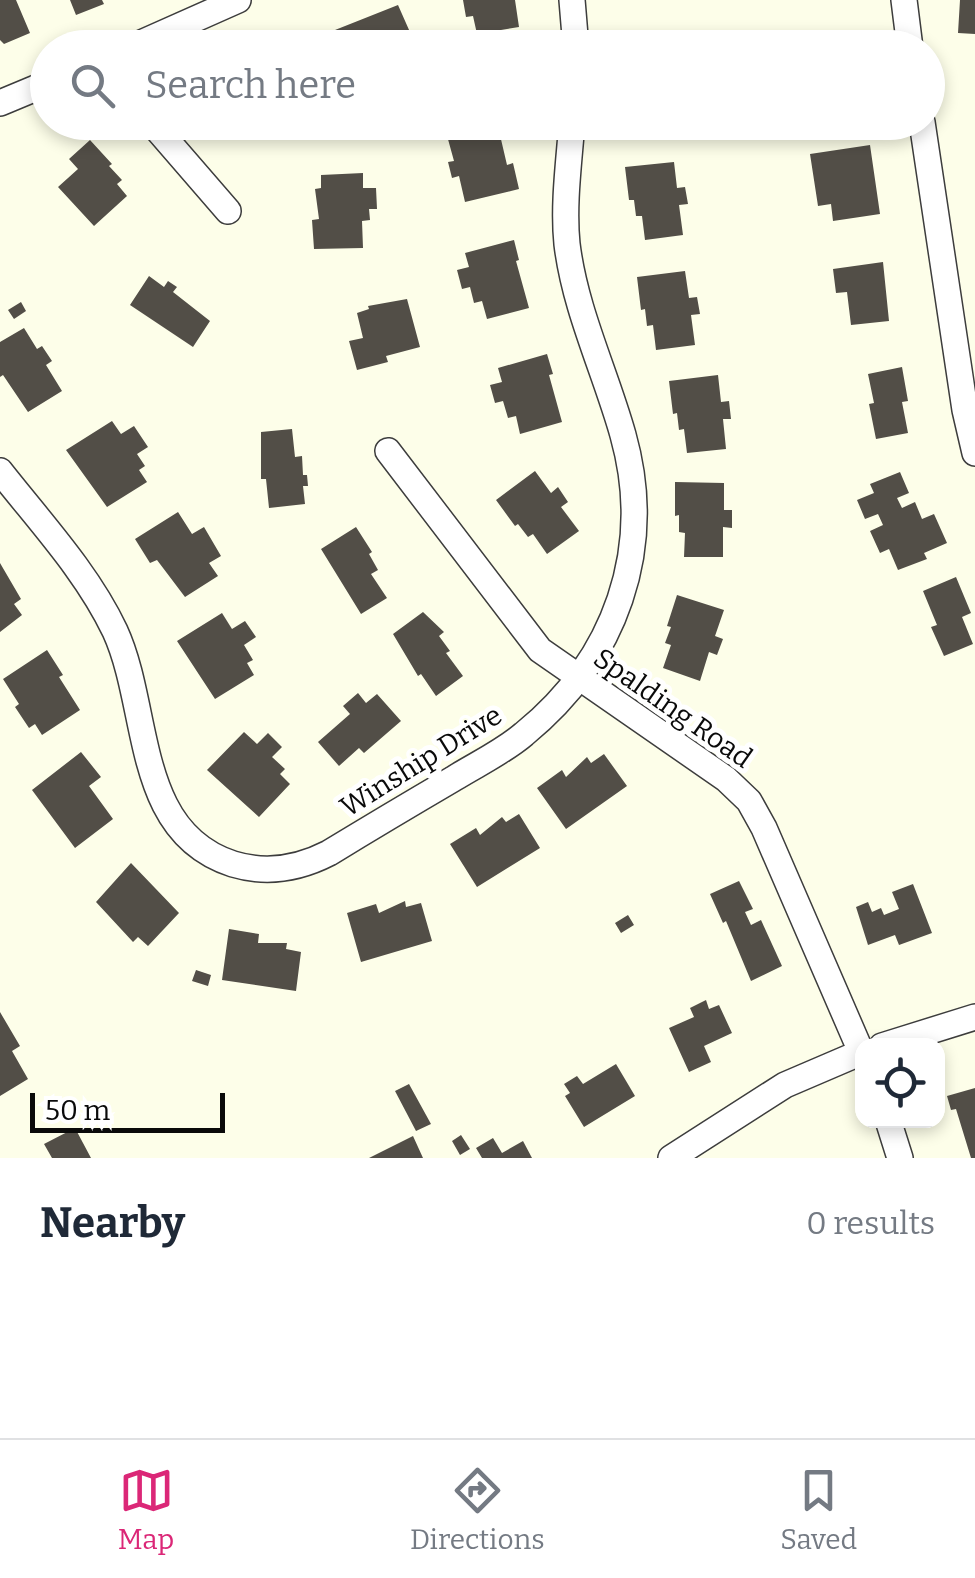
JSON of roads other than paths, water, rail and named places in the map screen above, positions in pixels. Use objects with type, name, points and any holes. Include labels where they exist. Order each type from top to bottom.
[{"type":"street","points":[[170,30],[238,0]]},
{"type":"street","points":[[572,0],[574,30]]},
{"type":"street","points":[[904,0],[908,30]]},
{"type":"street","points":[[0,103],[30,90]]},
{"type":"street","points":[[166,140],[228,211]]},
{"type":"street","name":"Winship Drive","points":[[0,470],[80,574],[110,621],[126,657],[154,778],[164,804],[188,838],[223,860],[249,868],[304,864],[329,853],[520,737],[578,677],[616,618],[631,556],[635,500],[622,434],[582,313],[567,242],[571,140]]},
{"type":"street","points":[[925,140],[962,391],[975,452]]},
{"type":"street","name":"Spalding Road","points":[[388,451],[540,650],[726,779],[749,801],[855,1038]]},
{"type":"street","points":[[908,1038],[975,1017]]},
{"type":"street","points":[[671,1158],[785,1085],[855,1056]]},
{"type":"street","points":[[891,1128],[900,1158]]}]
